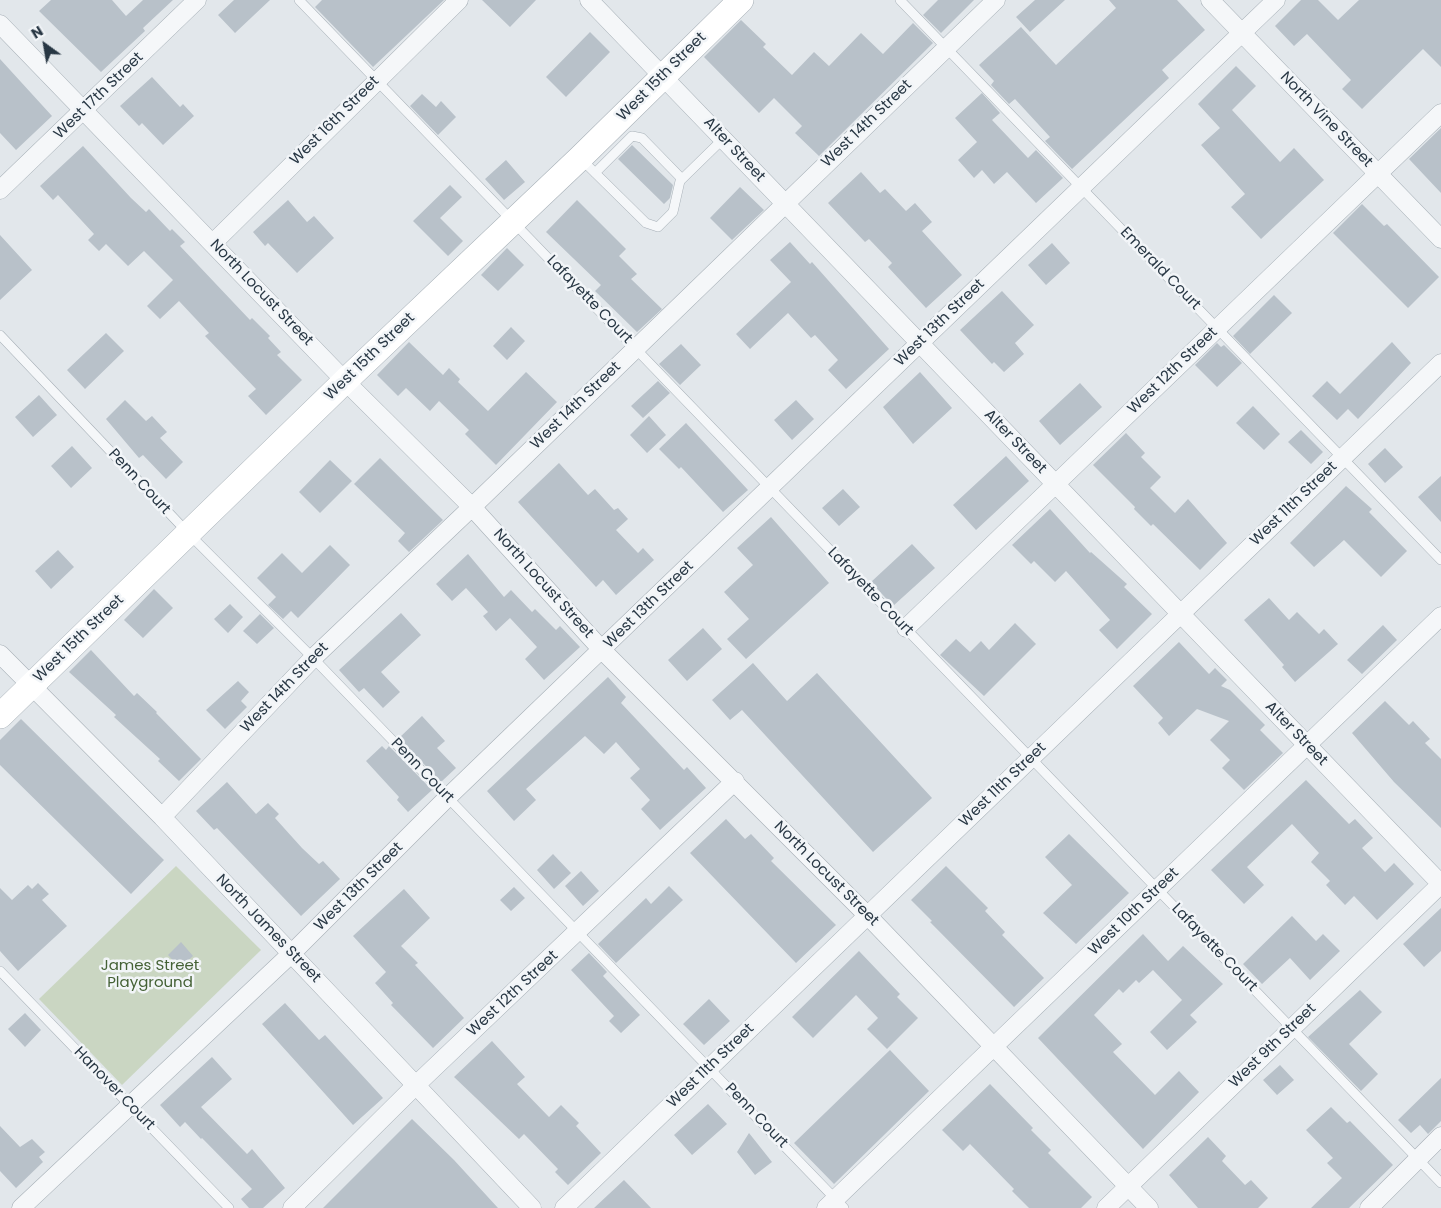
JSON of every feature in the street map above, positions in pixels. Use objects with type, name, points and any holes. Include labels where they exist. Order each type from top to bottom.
[{"type":"main road","name":"West 15th Street","points":[[0,716],[345,380],[513,220],[588,166],[663,75],[740,0]]},
{"type":"street","name":"West 17th Street","points":[[0,190],[86,110],[197,0]]},
{"type":"street","name":"West 16th Street","points":[[213,243],[459,0]]},
{"type":"street","name":"Alter Street","points":[[589,0],[1441,884]]},
{"type":"street","name":"West 14th Street","points":[[162,817],[313,658],[472,507],[996,0]]},
{"type":"street","name":"North Vine Street","points":[[1210,0],[1441,239]]},
{"type":"street","name":"West 13th Street","points":[[21,1208],[129,1104],[291,954],[448,797],[1276,0]]},
{"type":"street","name":"North Locust Street","points":[[0,24],[86,110],[345,380],[472,507],[602,650],[868,916],[994,1049],[1150,1208]]},
{"type":"street","name":"West 12th Street","points":[[906,628],[1441,113]]},
{"type":"street","name":"West 11th Street","points":[[564,1208],[1441,362]]},
{"type":"street","name":"West 10th Street","points":[[835,1205],[1441,616]]},
{"type":"street","name":"North James Street","points":[[0,654],[162,817],[417,1084],[532,1208]]},
{"type":"street","name":"West 12th Street","points":[[292,1208],[417,1084],[578,933],[735,781]]},
{"type":"street","name":"West 9th Street","points":[[1106,1208],[1441,884]]},
{"type":"street","points":[[1369,1208],[1441,1136]]},
{"type":"lane","name":"Lafayette Court","points":[[299,0],[1441,1183]]},
{"type":"lane","name":"Emerald Court","points":[[900,0],[1441,560]]},
{"type":"lane","points":[[682,179],[642,138],[632,136],[588,166],[646,223],[658,227],[673,212],[682,179],[723,139]]},
{"type":"lane","name":"Penn Court","points":[[0,335],[189,534],[313,658],[709,1068],[835,1205]]},
{"type":"lane","name":"Hanover Court","points":[[0,971],[229,1208]]},
{"type":"green space","name":"James Street Playground","points":[[176,866],[261,950],[122,1085],[39,999]]},
{"type":"building","points":[[51,0],[112,0],[126,16],[143,0],[173,0],[143,28],[145,31],[101,72],[39,11]]},
{"type":"building","points":[[234,0],[270,0],[235,33],[218,15]]},
{"type":"building","points":[[322,0],[444,0],[373,67],[315,7]]},
{"type":"building","points":[[482,0],[536,0],[510,27]]},
{"type":"building","points":[[938,0],[974,0],[941,33],[923,15]]},
{"type":"building","points":[[1035,0],[1065,0],[1030,32],[1016,17]]},
{"type":"building","points":[[1109,0],[1177,0],[1205,30],[1162,70],[1169,78],[1072,169],[1045,141],[1050,137],[1015,99],[1009,104],[991,85],[994,81],[979,65],[1021,27],[1056,65],[1116,8]]},
{"type":"building","points":[[1301,0],[1318,0],[1338,20],[1359,0],[1441,0],[1441,67],[1423,49],[1362,109],[1342,89],[1351,80],[1307,34],[1294,46],[1275,26]]},
{"type":"building","points":[[741,20],[766,44],[763,47],[792,75],[814,52],[829,66],[861,33],[883,54],[913,23],[933,43],[819,156],[795,133],[802,126],[774,98],[759,113],[704,57]]},
{"type":"building","points":[[590,32],[610,52],[566,97],[546,77]]},
{"type":"building","points":[[0,59],[52,116],[16,150],[0,133]]},
{"type":"building","points":[[1236,66],[1256,86],[1232,110],[1280,162],[1294,148],[1324,180],[1261,239],[1231,207],[1245,194],[1201,145],[1220,128],[1198,104]]},
{"type":"building","points":[[152,77],[180,107],[183,104],[194,116],[163,145],[142,123],[139,126],[120,106]]},
{"type":"building","points":[[982,93],[1000,113],[992,120],[1028,158],[1036,150],[1063,178],[1036,203],[1007,172],[994,184],[982,170],[974,178],[958,160],[977,142],[955,118]]},
{"type":"building","points":[[422,94],[436,107],[441,101],[456,117],[438,135],[410,106]]},
{"type":"building","points":[[1441,128],[1441,193],[1409,159]]},
{"type":"building","points":[[632,145],[673,185],[670,198],[664,204],[618,159]]},
{"type":"building","points":[[83,146],[131,198],[146,212],[149,209],[170,231],[172,229],[185,242],[180,246],[250,320],[252,318],[270,336],[268,338],[281,352],[277,355],[302,380],[266,415],[248,396],[256,389],[205,336],[209,333],[179,301],[160,319],[147,306],[173,280],[144,251],[128,266],[106,244],[99,251],[88,240],[94,234],[58,195],[53,200],[40,186]]},
{"type":"building","points":[[506,160],[525,182],[504,200],[485,179]]},
{"type":"building","points":[[861,172],[880,193],[885,189],[906,211],[915,203],[932,222],[922,231],[962,275],[926,308],[888,267],[892,263],[869,239],[865,242],[828,203]]},
{"type":"building","points":[[450,185],[462,197],[440,218],[463,241],[448,256],[413,221]]},
{"type":"building","points":[[740,187],[764,210],[732,240],[710,218]]},
{"type":"building","points":[[288,200],[307,222],[314,216],[334,238],[297,273],[268,243],[265,246],[253,232]]},
{"type":"building","points":[[577,200],[626,249],[619,256],[637,274],[631,279],[662,309],[637,332],[595,291],[601,285],[546,232]]},
{"type":"building","points":[[1362,204],[1384,226],[1387,224],[1439,277],[1408,308],[1333,233]]},
{"type":"building","points":[[0,235],[32,270],[0,300]]},
{"type":"building","points":[[790,242],[810,264],[812,262],[889,349],[846,389],[828,370],[838,360],[815,335],[811,338],[788,313],[750,349],[736,334],[791,282],[770,260]]},
{"type":"building","points":[[1052,243],[1070,263],[1046,285],[1028,265]]},
{"type":"building","points":[[507,248],[524,265],[498,291],[481,275]]},
{"type":"building","points":[[1002,291],[1034,325],[1015,343],[1024,354],[1004,372],[994,362],[992,364],[960,330]]},
{"type":"building","points":[[1274,295],[1292,313],[1250,354],[1233,336]]},
{"type":"building","points":[[511,327],[525,341],[507,360],[493,346]]},
{"type":"building","points":[[106,333],[124,351],[85,389],[67,370]]},
{"type":"building","points":[[409,342],[443,375],[449,368],[460,379],[458,382],[488,411],[526,372],[557,402],[496,465],[465,434],[469,430],[439,401],[430,411],[406,388],[398,396],[377,375]]},
{"type":"building","points":[[1392,342],[1411,363],[1358,419],[1348,409],[1337,420],[1312,396],[1327,381],[1340,394]]},
{"type":"building","points":[[1217,343],[1221,347],[1224,345],[1242,363],[1217,387],[1195,365]]},
{"type":"building","points":[[681,344],[701,365],[680,385],[659,364]]},
{"type":"building","points":[[920,372],[952,408],[913,444],[883,407]]},
{"type":"building","points":[[658,381],[670,393],[643,418],[631,406]]},
{"type":"building","points":[[1080,383],[1102,407],[1060,445],[1039,421]]},
{"type":"building","points":[[39,395],[57,415],[33,437],[15,417]]},
{"type":"building","points":[[125,400],[146,421],[152,416],[167,432],[160,438],[183,462],[166,479],[143,455],[139,458],[106,419]]},
{"type":"building","points":[[796,400],[814,419],[792,440],[774,420]]},
{"type":"building","points":[[1253,406],[1280,434],[1264,450],[1236,423]]},
{"type":"building","points":[[649,416],[666,435],[647,453],[630,435]]},
{"type":"building","points":[[686,423],[748,490],[723,512],[681,467],[679,469],[659,449]]},
{"type":"building","points":[[1301,430],[1323,452],[1311,464],[1288,442]]},
{"type":"building","points":[[1126,433],[1145,453],[1141,457],[1161,477],[1150,488],[1175,513],[1188,499],[1227,543],[1200,570],[1153,524],[1151,526],[1093,465]]},
{"type":"building","points":[[72,446],[92,468],[71,488],[51,466]]},
{"type":"building","points":[[1385,448],[1403,467],[1385,483],[1368,464]]},
{"type":"building","points":[[1006,456],[1029,481],[976,530],[953,505]]},
{"type":"building","points":[[380,458],[443,520],[409,552],[398,541],[405,533],[354,484]]},
{"type":"building","points":[[330,460],[352,481],[320,513],[299,492]]},
{"type":"building","points":[[559,463],[588,495],[595,489],[614,510],[618,508],[628,519],[616,530],[638,553],[643,548],[654,560],[616,595],[603,580],[596,587],[518,502]]},
{"type":"building","points":[[1441,476],[1441,522],[1418,497]]},
{"type":"building","points":[[1346,486],[1372,509],[1369,512],[1407,551],[1381,577],[1344,540],[1314,567],[1290,543]]},
{"type":"building","points":[[843,489],[860,507],[839,526],[822,508]]},
{"type":"building","points":[[1050,509],[1090,553],[1127,584],[1124,587],[1152,614],[1117,649],[1099,630],[1110,620],[1066,571],[1055,582],[1034,561],[1031,564],[1012,545]]},
{"type":"building","points":[[771,517],[829,583],[746,659],[727,639],[749,619],[724,592],[753,565],[737,548]]},
{"type":"building","points":[[912,544],[935,568],[893,606],[871,582]]},
{"type":"building","points":[[330,545],[350,565],[298,618],[291,611],[283,619],[268,605],[276,597],[257,578],[282,553],[302,573]]},
{"type":"building","points":[[58,550],[74,567],[51,589],[35,571]]},
{"type":"building","points":[[468,554],[504,597],[511,590],[532,612],[535,609],[556,630],[560,626],[580,647],[544,680],[525,659],[537,647],[510,618],[496,631],[483,616],[488,612],[466,588],[452,601],[436,584]]},
{"type":"building","points":[[154,589],[173,608],[143,638],[124,620]]},
{"type":"building","points":[[1269,598],[1289,620],[1297,612],[1319,634],[1324,629],[1338,644],[1295,682],[1282,667],[1284,665],[1244,620]]},
{"type":"building","points":[[230,604],[243,617],[228,633],[214,619]]},
{"type":"building","points":[[401,613],[421,635],[381,672],[400,692],[383,708],[364,688],[359,692],[339,670]]},
{"type":"building","points":[[260,614],[274,628],[257,644],[243,631]]},
{"type":"building","points":[[1015,623],[1036,644],[984,696],[940,655],[956,639],[970,652],[981,641],[989,650]]},
{"type":"building","points":[[1383,625],[1397,640],[1362,674],[1347,660]]},
{"type":"building","points":[[703,628],[722,649],[687,681],[668,660]]},
{"type":"building","points":[[1179,642],[1209,674],[1215,668],[1227,680],[1221,686],[1230,690],[1265,725],[1260,730],[1283,753],[1244,790],[1222,768],[1230,760],[1210,740],[1229,721],[1197,709],[1169,736],[1158,723],[1163,718],[1133,686]]},
{"type":"building","points":[[91,650],[134,696],[137,693],[157,712],[201,759],[179,781],[158,761],[160,759],[114,717],[116,715],[69,672]]},
{"type":"building","points":[[753,663],[787,701],[817,673],[932,798],[873,852],[742,710],[730,720],[712,700]]},
{"type":"building","points":[[608,677],[626,697],[621,703],[684,770],[687,767],[706,788],[660,830],[641,809],[650,800],[630,778],[640,769],[616,742],[604,754],[585,736],[526,789],[536,800],[514,821],[487,791]]},
{"type":"building","points":[[238,681],[249,692],[241,701],[247,707],[225,729],[206,710]]},
{"type":"building","points":[[1385,701],[1409,725],[1413,721],[1430,739],[1425,743],[1441,759],[1441,828],[1394,782],[1352,733]]},
{"type":"building","points":[[422,716],[445,741],[437,748],[456,768],[441,782],[399,738]]},
{"type":"building","points":[[21,719],[164,860],[131,894],[0,765],[0,740]]},
{"type":"building","points":[[382,746],[386,750],[389,746],[432,790],[408,812],[397,800],[399,797],[366,761]]},
{"type":"building","points":[[1306,780],[1349,824],[1355,819],[1373,838],[1362,848],[1385,872],[1394,863],[1414,884],[1377,920],[1354,896],[1345,905],[1326,885],[1330,881],[1311,862],[1319,853],[1292,824],[1247,867],[1264,885],[1244,904],[1211,870]]},
{"type":"building","points":[[227,782],[256,814],[268,803],[279,814],[275,818],[302,848],[319,864],[323,861],[340,879],[301,916],[217,828],[214,830],[196,811]]},
{"type":"building","points":[[726,819],[745,839],[751,834],[774,858],[771,861],[836,925],[796,963],[690,853]]},
{"type":"building","points":[[1069,834],[1129,893],[1076,944],[1043,913],[1072,885],[1045,857]]},
{"type":"building","points":[[553,854],[571,873],[554,889],[537,870]]},
{"type":"building","points":[[946,866],[988,908],[985,911],[1005,932],[1002,935],[1044,978],[1014,1007],[930,922],[932,921],[911,900]]},
{"type":"building","points":[[581,871],[599,891],[583,906],[565,886]]},
{"type":"building","points":[[38,883],[49,894],[42,900],[67,926],[18,971],[0,951],[0,888],[12,900],[28,885],[32,889]]},
{"type":"building","points":[[669,886],[683,900],[616,963],[598,944],[646,898],[651,904]]},
{"type":"building","points":[[514,887],[525,898],[511,911],[500,900]]},
{"type":"building","points":[[404,889],[430,918],[401,946],[418,963],[415,965],[464,1018],[433,1048],[391,1005],[393,1003],[375,983],[386,972],[353,936]]},
{"type":"building","points":[[1441,908],[1441,951],[1424,967],[1403,944]]},
{"type":"building","points":[[1292,916],[1316,941],[1323,934],[1340,951],[1310,980],[1290,958],[1262,984],[1243,964]]},
{"type":"building","points":[[1143,934],[1168,961],[1183,946],[1223,984],[1190,1015],[1197,1022],[1167,1050],[1150,1032],[1182,1000],[1153,970],[1139,983],[1136,980],[1123,993],[1119,989],[1094,1015],[1122,1044],[1113,1052],[1155,1095],[1179,1071],[1199,1092],[1143,1149],[1038,1038]]},
{"type":"building","points":[[181,942],[193,956],[180,968],[168,955]]},
{"type":"building","points":[[859,951],[900,994],[897,997],[918,1018],[887,1049],[867,1029],[878,1018],[856,995],[813,1038],[792,1017]]},
{"type":"building","points":[[589,953],[607,972],[603,976],[640,1015],[621,1033],[609,1021],[614,1016],[571,970]]},
{"type":"building","points":[[1360,990],[1382,1012],[1349,1044],[1378,1074],[1361,1091],[1308,1037]]},
{"type":"building","points":[[709,999],[730,1021],[704,1045],[683,1024]]},
{"type":"building","points":[[285,1003],[319,1040],[325,1035],[383,1098],[353,1125],[262,1024]]},
{"type":"building","points":[[25,1013],[41,1030],[25,1047],[8,1029]]},
{"type":"building","points":[[492,1041],[525,1077],[517,1084],[549,1117],[561,1105],[579,1123],[576,1126],[601,1153],[568,1185],[555,1172],[558,1169],[524,1134],[519,1139],[454,1077]]},
{"type":"building","points":[[890,1050],[929,1091],[834,1184],[794,1143]]},
{"type":"building","points":[[212,1057],[232,1079],[201,1107],[247,1154],[252,1149],[285,1188],[263,1208],[249,1208],[241,1199],[252,1189],[185,1122],[180,1127],[160,1105]]},
{"type":"building","points":[[1280,1065],[1294,1080],[1277,1095],[1263,1080]]},
{"type":"building","points":[[1441,1078],[1441,1121],[1428,1134],[1420,1125],[1411,1133],[1398,1120]]},
{"type":"building","points":[[990,1084],[1033,1128],[1031,1130],[1051,1150],[1048,1153],[1092,1197],[1081,1208],[1029,1208],[1012,1191],[1014,1189],[970,1144],[963,1151],[942,1130]]},
{"type":"building","points":[[708,1104],[727,1124],[692,1155],[674,1135]]},
{"type":"building","points":[[1331,1107],[1347,1123],[1350,1121],[1393,1165],[1349,1208],[1311,1208],[1342,1178],[1327,1163],[1333,1158],[1306,1130]]},
{"type":"building","points":[[412,1119],[454,1160],[498,1208],[323,1208]]},
{"type":"building","points":[[0,1126],[20,1147],[32,1139],[45,1152],[39,1157],[43,1162],[16,1188],[0,1171]]},
{"type":"building","points":[[749,1133],[772,1162],[755,1175],[737,1152]]},
{"type":"building","points":[[1208,1137],[1226,1156],[1222,1161],[1245,1185],[1251,1180],[1268,1198],[1258,1208],[1198,1208],[1169,1175]]},
{"type":"building","points":[[624,1180],[651,1208],[594,1208]]}]
